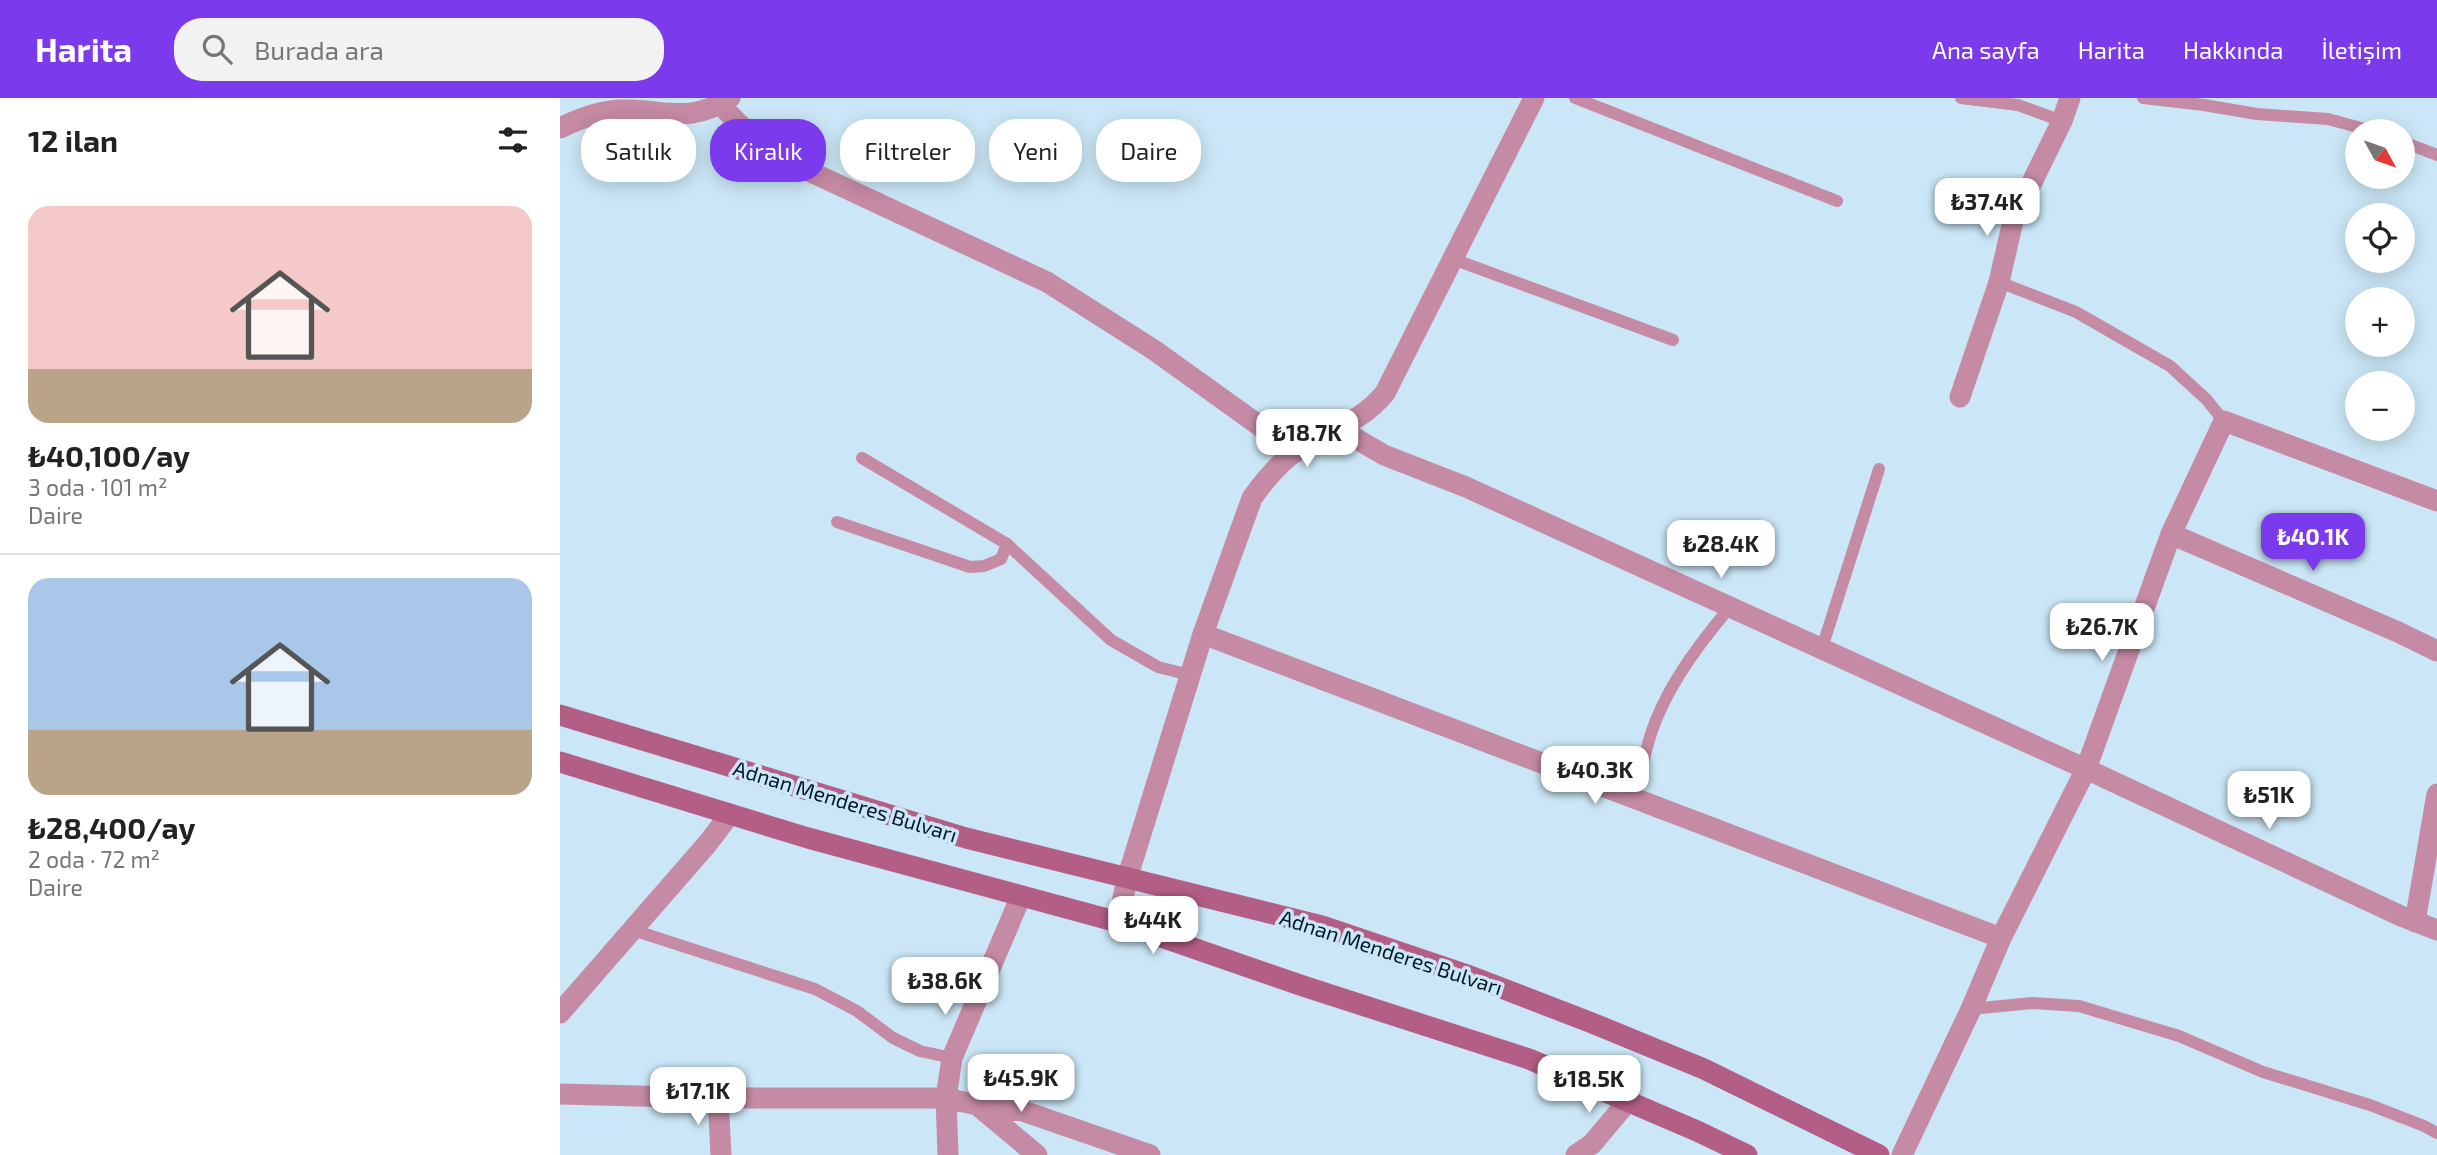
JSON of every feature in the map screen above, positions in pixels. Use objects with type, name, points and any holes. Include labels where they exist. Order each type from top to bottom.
[{"type":"main road","name":"Adnan Menderes Bulvarı","points":[[560,715],[953,834],[1322,926],[1470,976],[1704,1069],[1879,1155]]},
{"type":"main road","name":"Adnan Menderes Bulvarı","points":[[560,762],[730,814],[1118,922],[1303,986],[1529,1059],[1747,1155]]},
{"type":"street","points":[[1118,922],[1127,879],[1190,675],[1252,499],[1264,481],[1294,453],[1315,439],[1360,417],[1385,393],[1534,98]]},
{"type":"street","points":[[1960,397],[1998,282],[2013,221],[2062,121],[2070,98]]},
{"type":"street","points":[[560,128],[605,111],[628,110],[686,115],[704,111],[725,101],[748,134],[764,146],[798,166],[1047,282],[1101,315],[1229,403],[1294,453]]},
{"type":"street","points":[[1902,1155],[1971,1009],[2001,938],[2086,769],[2172,534],[2224,421],[2437,501]]},
{"type":"street","points":[[1338,428],[1384,455],[1466,487],[2437,930]]},
{"type":"street","points":[[2172,534],[2437,651]]},
{"type":"street","points":[[1203,634],[2001,938]]},
{"type":"street","points":[[2415,922],[2437,794]]},
{"type":"street","points":[[560,1013],[708,843],[730,814]]},
{"type":"street","points":[[948,1155],[946,1098],[951,1058],[1021,896]]},
{"type":"street","points":[[560,1094],[718,1098],[946,1098],[1023,1111],[1150,1155]]},
{"type":"street","points":[[718,1098],[720,1155]]},
{"type":"street","points":[[1576,1155],[1592,1144],[1628,1101]]},
{"type":"street","points":[[977,1105],[1037,1155]]},
{"type":"lane","points":[[1575,98],[1837,201]]},
{"type":"lane","points":[[1961,98],[2018,105],[2062,121]]},
{"type":"lane","points":[[2143,98],[2257,114],[2328,119],[2345,124]]},
{"type":"lane","points":[[2415,147],[2437,155]]},
{"type":"lane","points":[[1453,259],[1673,340]]},
{"type":"lane","points":[[1998,282],[2076,312],[2170,366],[2206,399],[2224,421]]},
{"type":"lane","points":[[862,458],[1007,544],[1111,640],[1158,667],[1190,675]]},
{"type":"lane","points":[[1822,648],[1879,469]]},
{"type":"lane","points":[[837,522],[970,567],[984,566],[1001,559],[1007,544]]},
{"type":"lane","points":[[1634,798],[1655,722],[1670,690],[1689,659],[1730,607]]},
{"type":"lane","points":[[633,930],[815,989],[857,1011],[892,1038],[920,1051],[951,1058]]},
{"type":"lane","points":[[1971,1009],[2032,1003],[2078,1006],[2179,1036],[2263,1072],[2370,1105],[2437,1133]]}]
